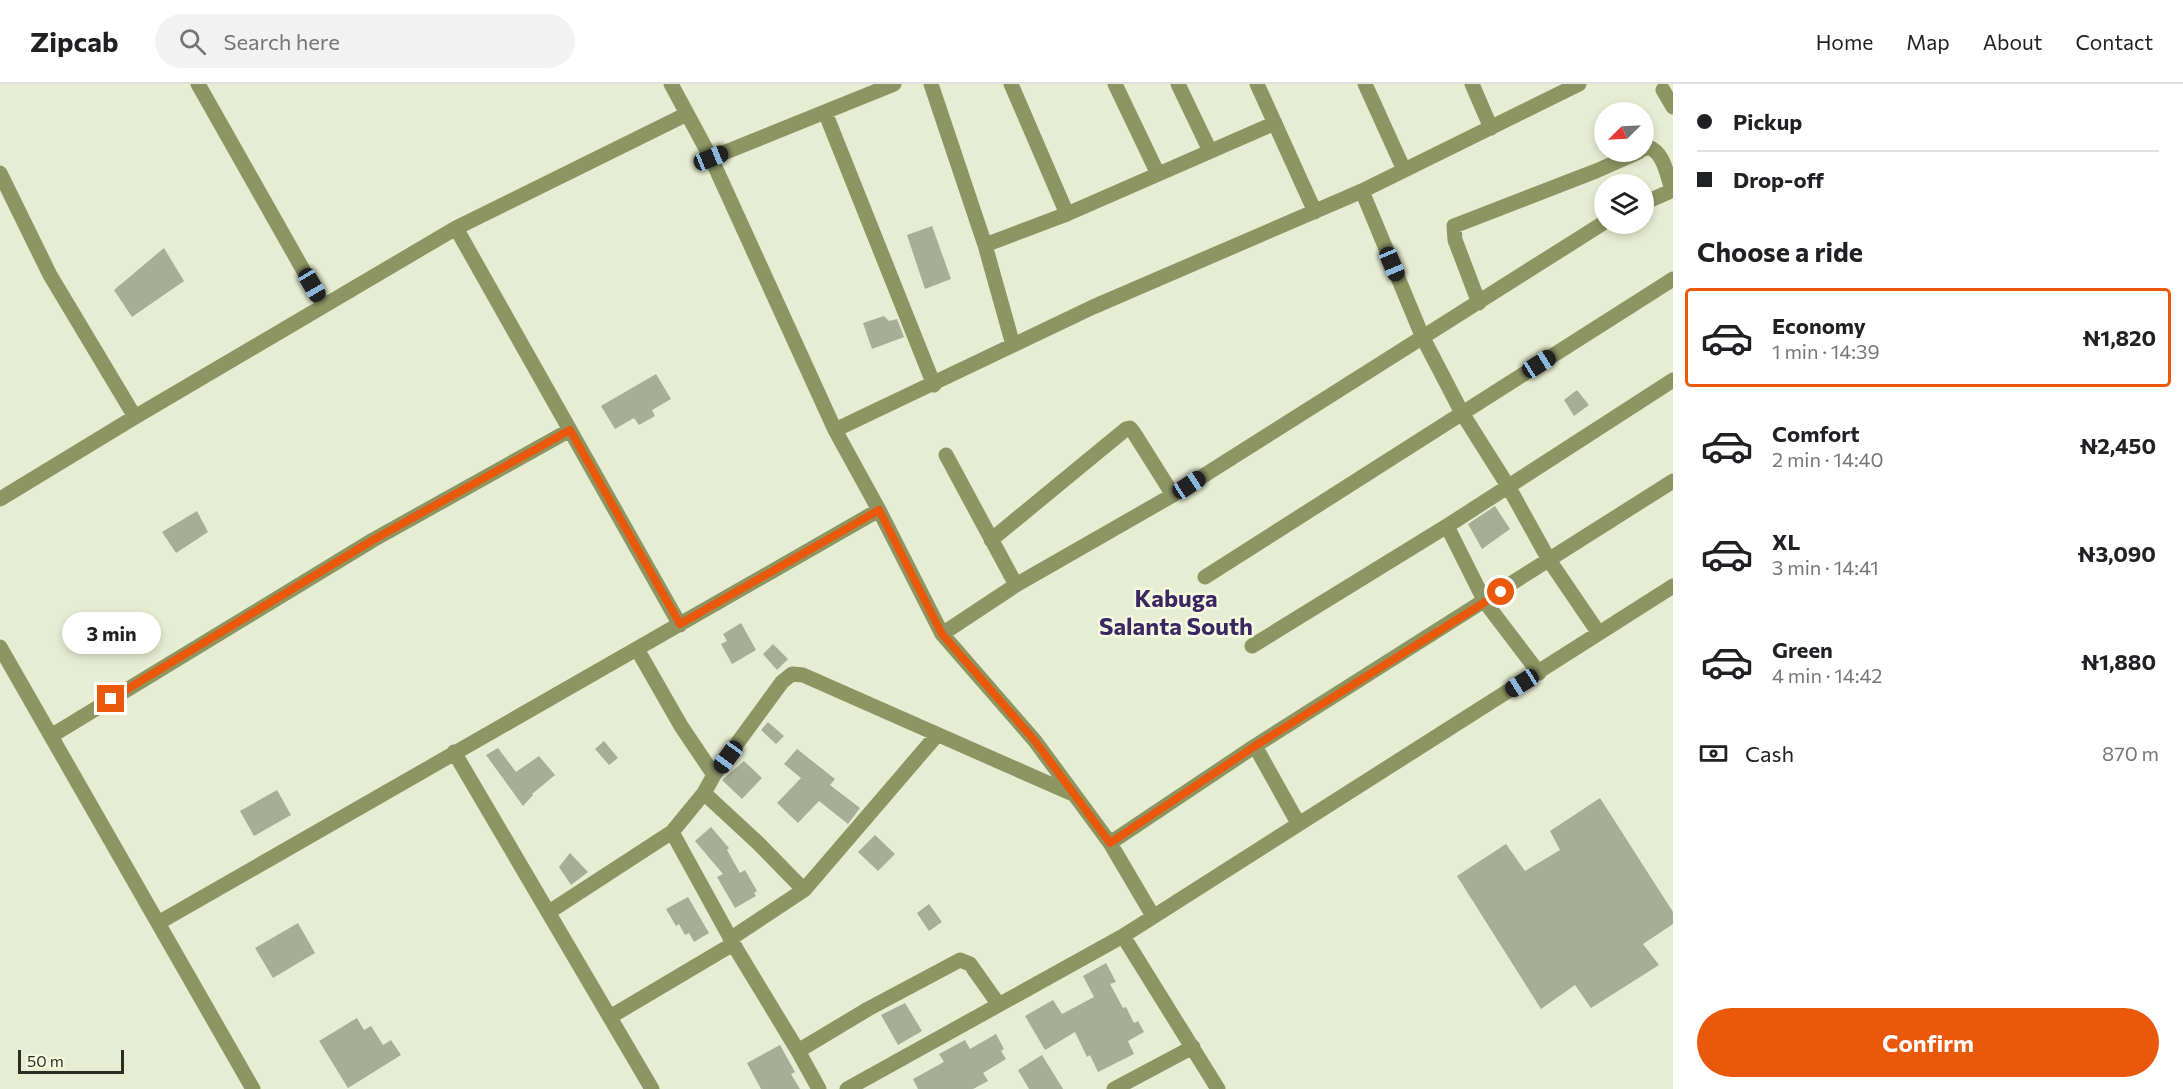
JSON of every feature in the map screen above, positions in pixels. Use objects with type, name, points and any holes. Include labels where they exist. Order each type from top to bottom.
[{"type":"street","points":[[198,84],[323,305]]},
{"type":"street","points":[[672,84],[711,158],[835,430],[879,510],[942,634],[1035,741],[1110,843],[1153,916]]},
{"type":"street","points":[[711,158],[894,84]]},
{"type":"street","points":[[931,84],[985,244],[1013,345]]},
{"type":"street","points":[[1011,84],[1067,214]]},
{"type":"street","points":[[1115,84],[1158,174]]},
{"type":"street","points":[[1178,84],[1210,151]]},
{"type":"street","points":[[1257,84],[1315,212]]},
{"type":"street","points":[[1365,84],[1404,170]]},
{"type":"street","points":[[1472,84],[1491,128]]},
{"type":"street","points":[[835,430],[934,385],[1093,307],[1362,191],[1579,84]]},
{"type":"street","points":[[1663,90],[1673,107]]},
{"type":"street","points":[[825,112],[934,385]]},
{"type":"street","points":[[0,499],[456,228],[687,114]]},
{"type":"street","points":[[985,244],[1067,214],[1275,123]]},
{"type":"street","points":[[1654,149],[1660,157],[1672,190],[1654,199]]},
{"type":"street","points":[[1479,303],[1455,240],[1454,226],[1616,162]]},
{"type":"street","points":[[0,173],[50,275],[135,417]]},
{"type":"street","points":[[1362,191],[1424,338],[1462,413],[1508,486],[1549,560],[1598,632]]},
{"type":"street","points":[[456,228],[680,624]]},
{"type":"street","points":[[942,634],[1016,585],[1173,495],[1594,229]]},
{"type":"street","points":[[1205,577],[1673,279]]},
{"type":"street","points":[[1252,646],[1447,526],[1673,380]]},
{"type":"street","points":[[991,540],[1130,428],[1173,495]]},
{"type":"street","points":[[51,736],[373,540],[570,430]]},
{"type":"street","points":[[946,455],[1016,585]]},
{"type":"street","points":[[1110,843],[1255,746],[1673,481]]},
{"type":"street","points":[[158,923],[879,510]]},
{"type":"street","points":[[1447,526],[1485,602],[1539,673]]},
{"type":"street","points":[[847,1089],[1124,936],[1673,586]]},
{"type":"street","points":[[0,647],[254,1089]]},
{"type":"street","points":[[637,649],[681,726],[714,775]]},
{"type":"street","points":[[549,912],[672,832],[704,794],[714,775],[782,682],[792,674],[803,675],[1075,795]]},
{"type":"street","points":[[610,1017],[732,942],[804,890],[937,735]]},
{"type":"street","points":[[1255,746],[1298,823]]},
{"type":"street","points":[[454,752],[651,1089]]},
{"type":"street","points":[[704,794],[758,843],[804,890]]},
{"type":"street","points":[[672,832],[732,942],[819,1089]]},
{"type":"street","points":[[1124,936],[1218,1089]]},
{"type":"street","points":[[798,1051],[868,1009],[960,960],[970,964],[999,1005]]},
{"type":"street","points":[[1114,1089],[1192,1047]]},
{"type":"building","points":[[932,226],[951,279],[925,289],[907,235]]},
{"type":"building","points":[[164,248],[184,281],[132,317],[114,290]]},
{"type":"building","points":[[884,316],[889,321],[897,319],[904,337],[872,349],[863,323]]},
{"type":"building","points":[[656,374],[671,399],[652,410],[655,416],[639,425],[634,418],[615,429],[601,406]]},
{"type":"building","points":[[1577,390],[1589,405],[1574,416],[1564,400]]},
{"type":"building","points":[[1495,506],[1510,529],[1482,549],[1468,524]]},
{"type":"building","points":[[197,511],[208,532],[176,553],[162,532]]},
{"type":"building","points":[[741,623],[756,650],[732,664],[721,644],[727,641],[723,634]]},
{"type":"building","points":[[773,644],[788,659],[777,670],[763,654]]},
{"type":"building","points":[[768,722],[784,736],[776,744],[761,730]]},
{"type":"building","points":[[604,741],[618,758],[609,765],[595,749]]},
{"type":"building","points":[[498,748],[516,772],[539,756],[555,775],[532,794],[523,806],[486,755]]},
{"type":"building","points":[[797,749],[835,779],[830,785],[860,808],[848,824],[819,801],[798,823],[777,803],[801,778],[784,764]]},
{"type":"building","points":[[744,761],[762,778],[742,799],[722,780]]},
{"type":"building","points":[[277,790],[291,815],[254,836],[240,811]]},
{"type":"building","points":[[1600,798],[1673,912],[1673,924],[1643,944],[1659,965],[1591,1008],[1575,985],[1541,1009],[1457,876],[1506,844],[1525,871],[1560,850],[1550,831]]},
{"type":"building","points":[[711,827],[729,848],[727,850],[740,873],[745,870],[757,891],[754,893],[756,896],[735,908],[717,877],[723,874],[695,841]]},
{"type":"building","points":[[875,835],[895,854],[878,871],[858,852]]},
{"type":"building","points":[[570,853],[588,872],[571,885],[559,867]]},
{"type":"building","points":[[688,897],[709,933],[694,942],[689,933],[685,935],[679,924],[676,926],[666,909]]},
{"type":"building","points":[[929,904],[942,922],[929,931],[917,913]]},
{"type":"building","points":[[298,923],[315,953],[273,978],[255,948]]},
{"type":"building","points":[[1106,963],[1116,982],[1110,984],[1123,1008],[1126,1007],[1134,1023],[1138,1021],[1144,1032],[1128,1041],[1134,1054],[1098,1072],[1090,1055],[1087,1057],[1075,1032],[1045,1050],[1025,1016],[1053,1000],[1062,1014],[1094,997],[1083,976]]},
{"type":"building","points":[[905,1003],[922,1031],[898,1045],[881,1015]]},
{"type":"building","points":[[357,1018],[364,1030],[371,1026],[383,1045],[391,1040],[401,1055],[348,1088],[319,1041]]},
{"type":"building","points":[[996,1034],[1004,1049],[1001,1051],[1006,1059],[983,1073],[988,1081],[973,1089],[918,1089],[913,1079],[944,1062],[939,1054],[965,1040],[970,1049]]},
{"type":"building","points":[[780,1045],[795,1072],[791,1074],[800,1089],[761,1089],[747,1063]]},
{"type":"building","points":[[1042,1055],[1063,1089],[1029,1089],[1018,1070]]},
{"type":"district","name":"Kabuga Salanta South","points":[[1176,611]]},
{"type":"route","points":[[111,699],[373,540],[570,430],[680,624],[879,510],[942,634],[1035,741],[1110,843],[1255,746],[1501,592]]}]
